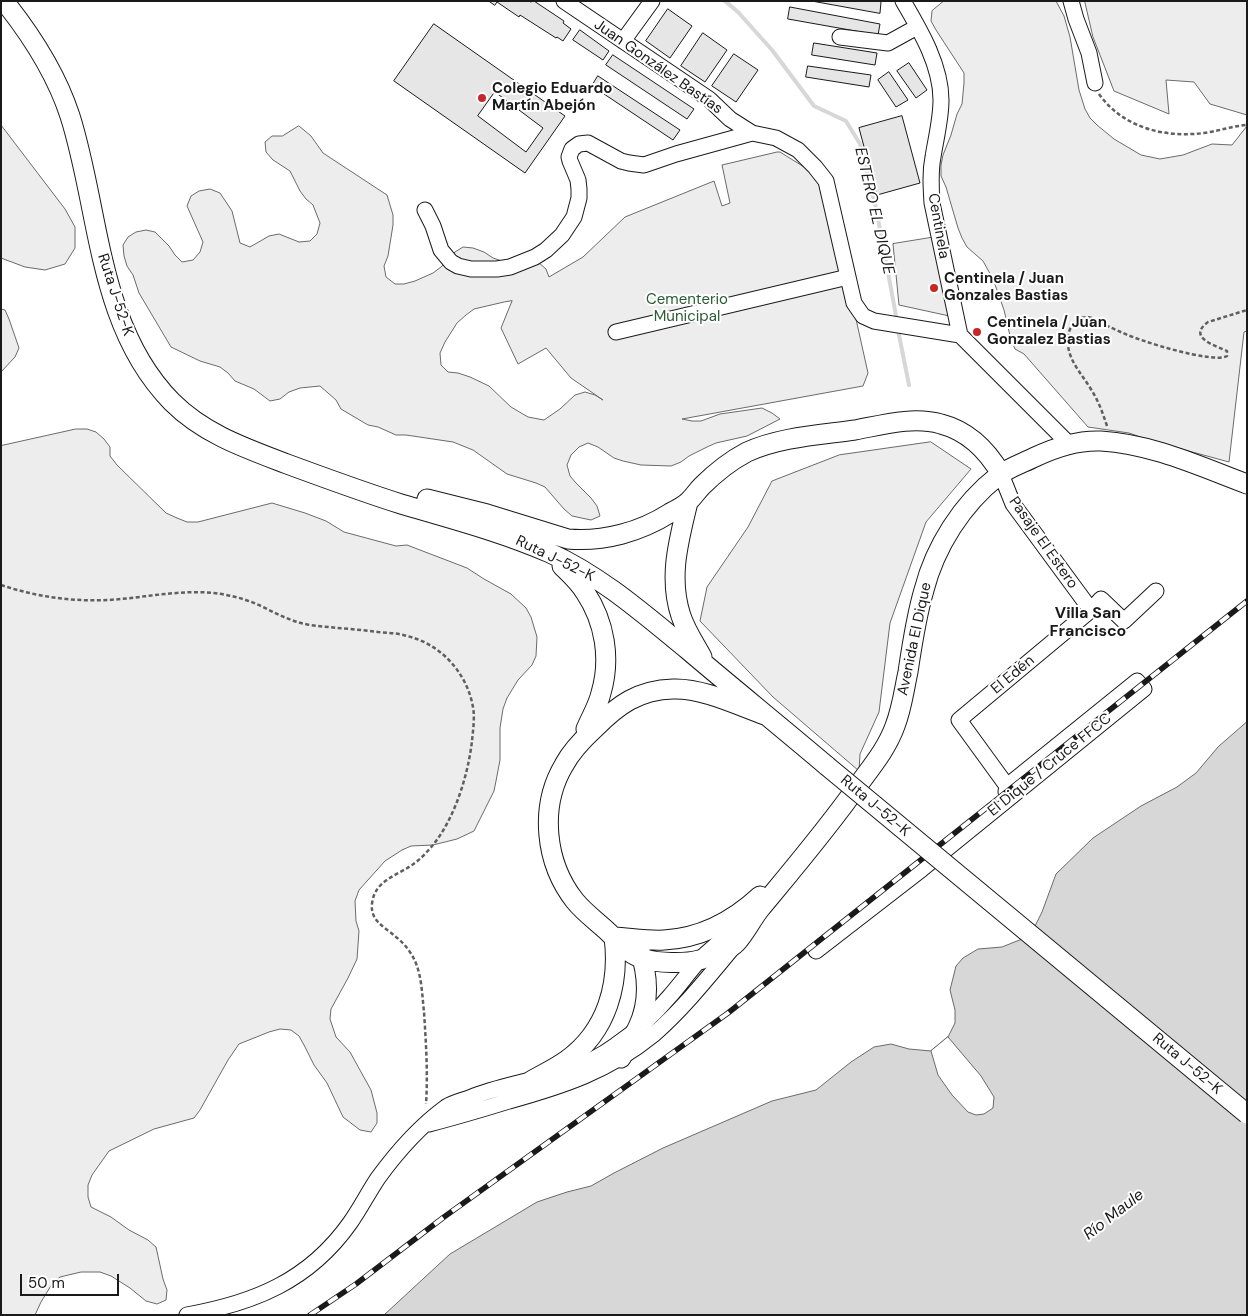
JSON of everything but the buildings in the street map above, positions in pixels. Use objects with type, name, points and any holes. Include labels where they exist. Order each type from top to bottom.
[{"type":"main road","name":"Ruta J-52-K","points":[[4,1],[43,56],[62,96],[75,132],[99,243],[115,302],[125,330],[152,378],[184,414],[216,435],[273,459],[344,485],[506,535],[551,554],[601,582],[708,667],[1247,1114]]},
{"type":"main road","points":[[344,485],[426,498],[487,514],[557,536],[581,540],[634,530],[664,517],[688,502],[715,473],[727,464],[762,446],[790,439],[916,420],[942,424],[966,435],[976,442],[994,462],[1001,474]]},
{"type":"main road","name":"Avenida El Dique","points":[[735,945],[757,913],[843,807],[888,742],[903,701],[924,588],[934,559],[947,535],[984,488],[1001,474],[1038,456],[1069,444],[1085,441],[1111,442],[1146,447],[1247,484]]},
{"type":"main road","points":[[688,502],[676,557],[675,588],[681,617],[708,667]]},
{"type":"main road","points":[[551,554],[576,581],[592,603],[605,641],[606,668],[596,707],[580,741],[558,775],[553,790],[548,819],[548,834],[554,864],[568,892],[589,916],[628,950],[643,959],[662,962],[699,960],[735,945]]},
{"type":"main road","points":[[580,741],[617,707],[642,694],[669,689],[695,691],[766,715]]},
{"type":"main road","points":[[614,937],[657,940],[679,938],[701,933],[722,925],[747,908],[799,863]]},
{"type":"main road","points":[[531,1080],[568,1059],[590,1038],[598,1026],[608,1005],[614,983],[616,952],[614,937]]},
{"type":"main road","points":[[621,1058],[638,1028],[646,999],[643,959],[635,938]]},
{"type":"street","points":[[623,41],[652,1]]},
{"type":"street","name":"Centinela","points":[[903,1],[936,68],[941,90],[940,112],[932,158],[932,203],[960,335]]},
{"type":"street","points":[[1071,1],[1089,53],[1095,83]]},
{"type":"street","name":"Juan González Bastías","points":[[570,3],[709,99],[730,119],[752,133],[776,138],[798,150],[815,167],[826,181],[848,277],[857,308],[863,316],[874,321],[960,335]]},
{"type":"street","points":[[840,37],[888,43],[917,27]]},
{"type":"street","name":"Juan González Bastías","points":[[425,210],[441,250],[451,262],[464,268],[484,270],[510,267],[535,257],[546,250],[558,239],[574,217],[579,198],[579,189],[578,180],[569,157],[572,149],[578,144],[588,144],[621,161],[644,164],[752,133]]},
{"type":"street","points":[[616,332],[848,277]]},
{"type":"street","points":[[960,335],[1069,444]]},
{"type":"street","name":"Pasaje El Estero","points":[[1001,474],[1012,504],[1091,610]]},
{"type":"street","points":[[1091,610],[1100,599],[1124,621],[1156,591]]},
{"type":"street","name":"El Edén","points":[[1009,791],[959,720],[1091,610]]},
{"type":"street","name":"El Dique / Cruce FFCC","points":[[816,951],[922,869],[1009,791],[1137,681],[1144,689],[1009,791]]},
{"type":"street","points":[[187,1315],[213,1310],[257,1297],[281,1285],[309,1266],[325,1253],[350,1224],[378,1179],[396,1155],[423,1126],[448,1106],[488,1091],[567,1070],[593,1059],[616,1045],[638,1028],[668,998],[699,960],[744,921],[757,913]]},
{"type":"street","points":[[423,1126],[559,1087],[580,1079],[621,1058],[652,1035],[680,1010],[735,945]]},
{"type":"path","points":[[1095,83],[1105,102],[1120,115],[1152,131],[1171,134],[1192,134],[1247,125]]},
{"type":"path","points":[[1111,442],[1101,408],[1093,392],[1072,361],[1068,341],[1069,330],[1072,325],[1081,318],[1092,318],[1148,343],[1197,355],[1222,358],[1227,356],[1227,351],[1203,339],[1201,329],[1208,322],[1247,310]]},
{"type":"path","points":[[1,585],[34,594],[77,600],[202,593],[230,596],[246,600],[299,623],[407,635],[430,644],[457,668],[468,688],[474,710],[469,761],[459,796],[452,813],[433,844],[414,864],[383,882],[374,894],[371,908],[373,915],[380,925],[394,935],[408,950],[419,970],[427,1076],[423,1126]]},
{"type":"shaded area","points":[[944,1],[1056,1],[1064,16],[1070,37],[1079,90],[1085,109],[1090,118],[1114,139],[1141,155],[1160,159],[1183,155],[1212,144],[1232,145],[1247,126],[1247,331],[1244,332],[1229,462],[1129,433],[1088,427],[1024,354],[1015,349],[993,279],[983,261],[967,247],[962,238],[941,176],[943,155],[962,104],[964,83],[964,73],[931,21],[932,11]]},
{"type":"shaded area","points":[[1085,1],[1247,1],[1247,115],[1210,104],[1194,82],[1166,80],[1169,114],[1114,91],[1093,37]]},
{"type":"shaded area","points":[[1,125],[65,209],[75,227],[75,248],[65,264],[45,270],[25,267],[1,258]]},
{"type":"shaded area","points":[[299,126],[311,136],[323,153],[387,195],[393,215],[393,225],[388,256],[384,266],[386,277],[395,284],[415,281],[433,273],[463,247],[473,248],[502,261],[538,262],[546,269],[549,277],[583,257],[625,217],[714,181],[722,206],[730,203],[722,165],[780,152],[825,180],[868,373],[863,386],[682,419],[701,421],[720,414],[762,408],[780,419],[747,436],[716,443],[671,466],[641,465],[623,461],[588,443],[579,447],[571,455],[567,465],[570,476],[597,506],[600,516],[591,520],[572,516],[545,487],[507,474],[473,450],[453,442],[396,435],[368,425],[341,409],[336,400],[320,386],[300,388],[289,392],[280,399],[270,401],[254,389],[235,381],[220,367],[200,361],[171,347],[139,293],[133,275],[127,266],[123,245],[128,237],[136,232],[146,230],[155,232],[182,262],[193,260],[200,252],[203,242],[187,206],[191,196],[199,191],[210,189],[220,193],[232,211],[240,243],[250,247],[269,236],[279,234],[299,242],[310,241],[317,234],[320,223],[313,205],[300,191],[290,171],[273,160],[266,152],[265,142],[272,136],[282,136]],"holes":[[[512,301],[501,328],[518,364],[546,348],[571,378],[603,400],[585,392],[575,395],[544,420],[528,417],[511,407],[489,386],[470,377],[448,372],[441,365],[440,353],[445,342],[457,323],[474,309]]]},
{"type":"shaded area","points":[[936,237],[954,317],[899,305],[893,244]]},
{"type":"shaded area","points":[[1,309],[5,310],[19,348],[15,357],[1,372]]},
{"type":"shaded area","points":[[76,429],[87,429],[96,432],[110,447],[110,456],[117,465],[166,513],[187,522],[198,522],[272,503],[326,521],[344,532],[396,546],[407,545],[467,568],[511,594],[526,608],[537,637],[536,656],[532,665],[518,680],[507,698],[503,709],[500,728],[500,760],[494,791],[474,831],[457,839],[433,845],[411,846],[402,850],[385,861],[359,890],[355,901],[356,921],[359,931],[357,959],[331,1009],[330,1019],[336,1037],[350,1052],[371,1090],[377,1113],[377,1123],[371,1132],[360,1130],[343,1117],[327,1083],[314,1065],[299,1036],[291,1030],[280,1029],[239,1044],[194,1118],[154,1129],[109,1151],[92,1175],[88,1185],[88,1197],[91,1207],[111,1217],[156,1247],[167,1290],[166,1300],[157,1304],[146,1301],[111,1276],[100,1272],[81,1272],[60,1277],[52,1284],[35,1315],[1,1315],[1,446]]},
{"type":"shaded area","points":[[931,442],[971,469],[926,522],[890,623],[879,712],[860,754],[859,771],[773,697],[700,621],[707,587],[748,527],[772,481],[839,455]]},
{"type":"water","name":"Río Maule","points":[[1247,722],[1247,1315],[384,1315],[450,1254],[537,1202],[591,1186],[663,1148],[772,1101],[816,1090],[851,1062],[874,1047],[891,1044],[909,1049],[931,1051],[948,1037],[955,1023],[955,1010],[950,990],[956,966],[963,958],[978,949],[1002,947],[1022,939],[1034,928],[1056,874],[1093,838],[1141,806],[1177,787],[1196,773],[1218,747]]},
{"type":"pier","points":[[948,1037],[981,1076],[994,1097],[993,1108],[984,1114],[976,1115],[968,1112],[952,1095],[938,1075],[931,1051]]},
{"type":"waterway","name":"ESTERO EL DIQUE","points":[[725,1],[738,12],[772,50],[814,106],[846,121],[860,144],[876,208],[897,321]]},
{"type":"waterway","name":"ESTERO EL DIQUE","points":[[898,330],[909,385]]},
{"type":"railway","points":[[310,1315],[356,1284],[444,1217],[728,1013],[1247,601]]},
{"type":"place","name":"Colegio Eduardo Martín Abejón","points":[[482,98]]},
{"type":"place","name":"Centinela / Juan Gonzales Bastias","points":[[934,288]]},
{"type":"place","name":"Centinela / Juan Gonzalez Bastias","points":[[977,332]]},
{"type":"district","name":"Villa San Francisco","points":[[1088,623]]},
{"type":"park label","name":"Cementerio Municipal","points":[[687,308]]}]
